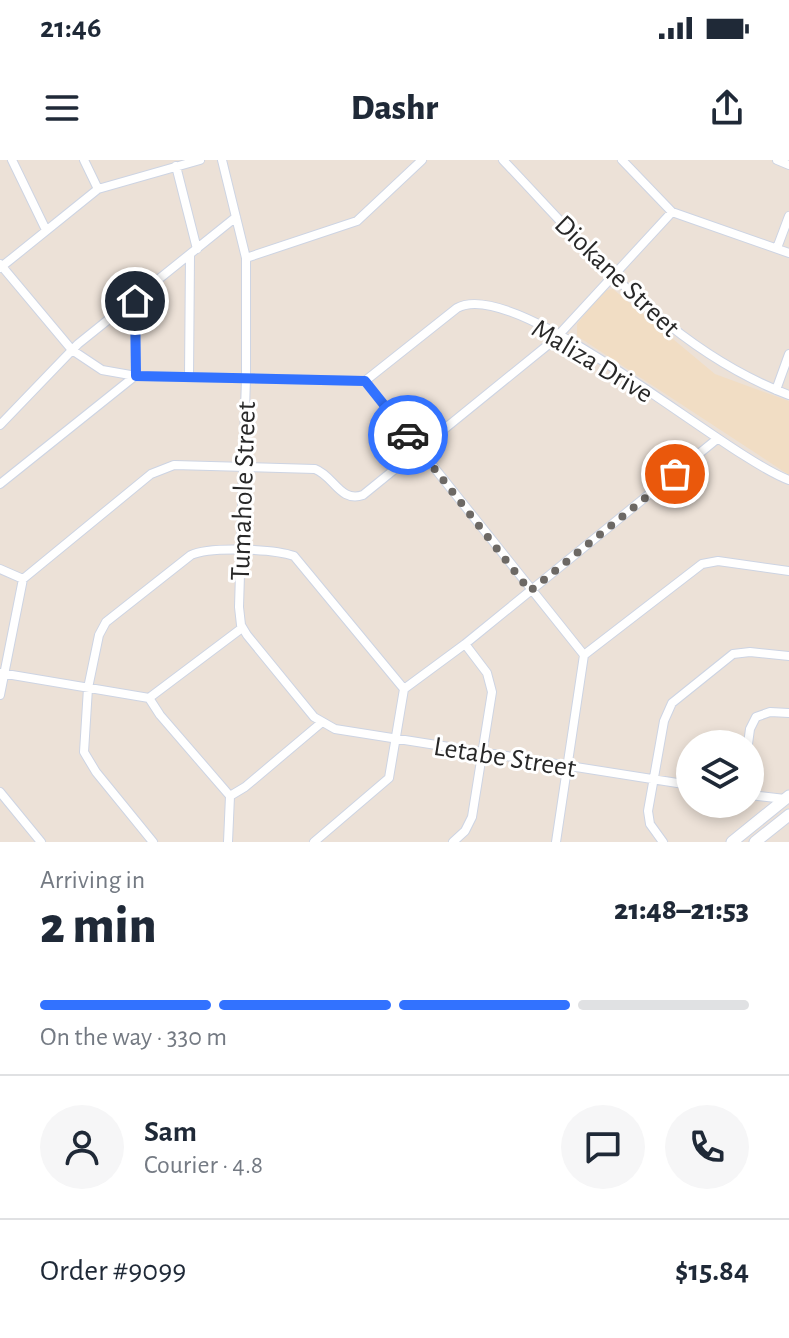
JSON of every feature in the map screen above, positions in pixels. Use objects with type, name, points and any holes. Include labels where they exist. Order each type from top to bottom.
[{"type":"street","points":[[12,160],[46,230]]},
{"type":"street","points":[[84,160],[98,189]]},
{"type":"street","points":[[156,160],[160,170]]},
{"type":"street","points":[[200,160],[98,189],[1,266],[72,350],[102,370],[136,376],[365,381],[584,655]]},
{"type":"street","name":"Tumahole Street","points":[[222,160],[246,258],[246,378],[239,607],[242,628]]},
{"type":"street","points":[[246,258],[357,221],[422,160]]},
{"type":"street","name":"Diokane Street","points":[[503,160],[646,308],[694,345],[741,374],[789,395]]},
{"type":"street","points":[[622,160],[672,212],[789,253]]},
{"type":"street","points":[[777,160],[789,165]]},
{"type":"street","points":[[176,166],[194,252],[189,377]]},
{"type":"street","points":[[0,695],[1,673],[23,579],[158,470],[174,465],[315,469],[327,476],[345,495],[358,497],[373,489],[560,334],[672,212]]},
{"type":"street","points":[[777,248],[789,216]]},
{"type":"street","points":[[0,425],[72,350],[236,217]]},
{"type":"street","points":[[135,301],[136,376]]},
{"type":"street","name":"Maliza Drive","points":[[365,381],[465,304],[491,306],[560,334],[717,439],[789,480]]},
{"type":"street","points":[[776,390],[789,354]]},
{"type":"street","points":[[0,484],[136,376]]},
{"type":"street","points":[[314,842],[384,784],[391,770],[404,689],[465,644],[717,439]]},
{"type":"street","points":[[153,842],[96,772],[84,752],[88,688],[101,629],[113,615],[191,555],[204,551],[291,554],[404,689]]},
{"type":"street","points":[[556,842],[584,655],[709,561],[789,571]]},
{"type":"street","points":[[0,569],[23,579]]},
{"type":"street","points":[[1,673],[149,698],[242,628],[321,723],[230,796]]},
{"type":"street","points":[[453,842],[470,824],[491,704],[491,682],[465,644]]},
{"type":"street","points":[[663,842],[647,818],[664,721],[672,703],[733,654],[750,652],[789,656]]},
{"type":"street","points":[[149,698],[230,796],[228,842]]},
{"type":"street","points":[[751,730],[756,717],[770,712],[789,713]]},
{"type":"street","name":"Letabe Street","points":[[321,723],[335,729],[676,783]]},
{"type":"street","points":[[0,792],[41,842]]},
{"type":"street","points":[[764,797],[785,800]]},
{"type":"street","points":[[755,842],[789,816],[785,800]]},
{"type":"street","points":[[732,842],[785,800]]},
{"type":"shaded area","points":[[613,289],[715,374],[789,401],[789,475],[577,336],[577,324],[603,291]]},
{"type":"way so far","points":[[408,435],[530,591],[675,474]]},
{"type":"route","points":[[135,301],[136,376],[365,381],[408,435]]}]
